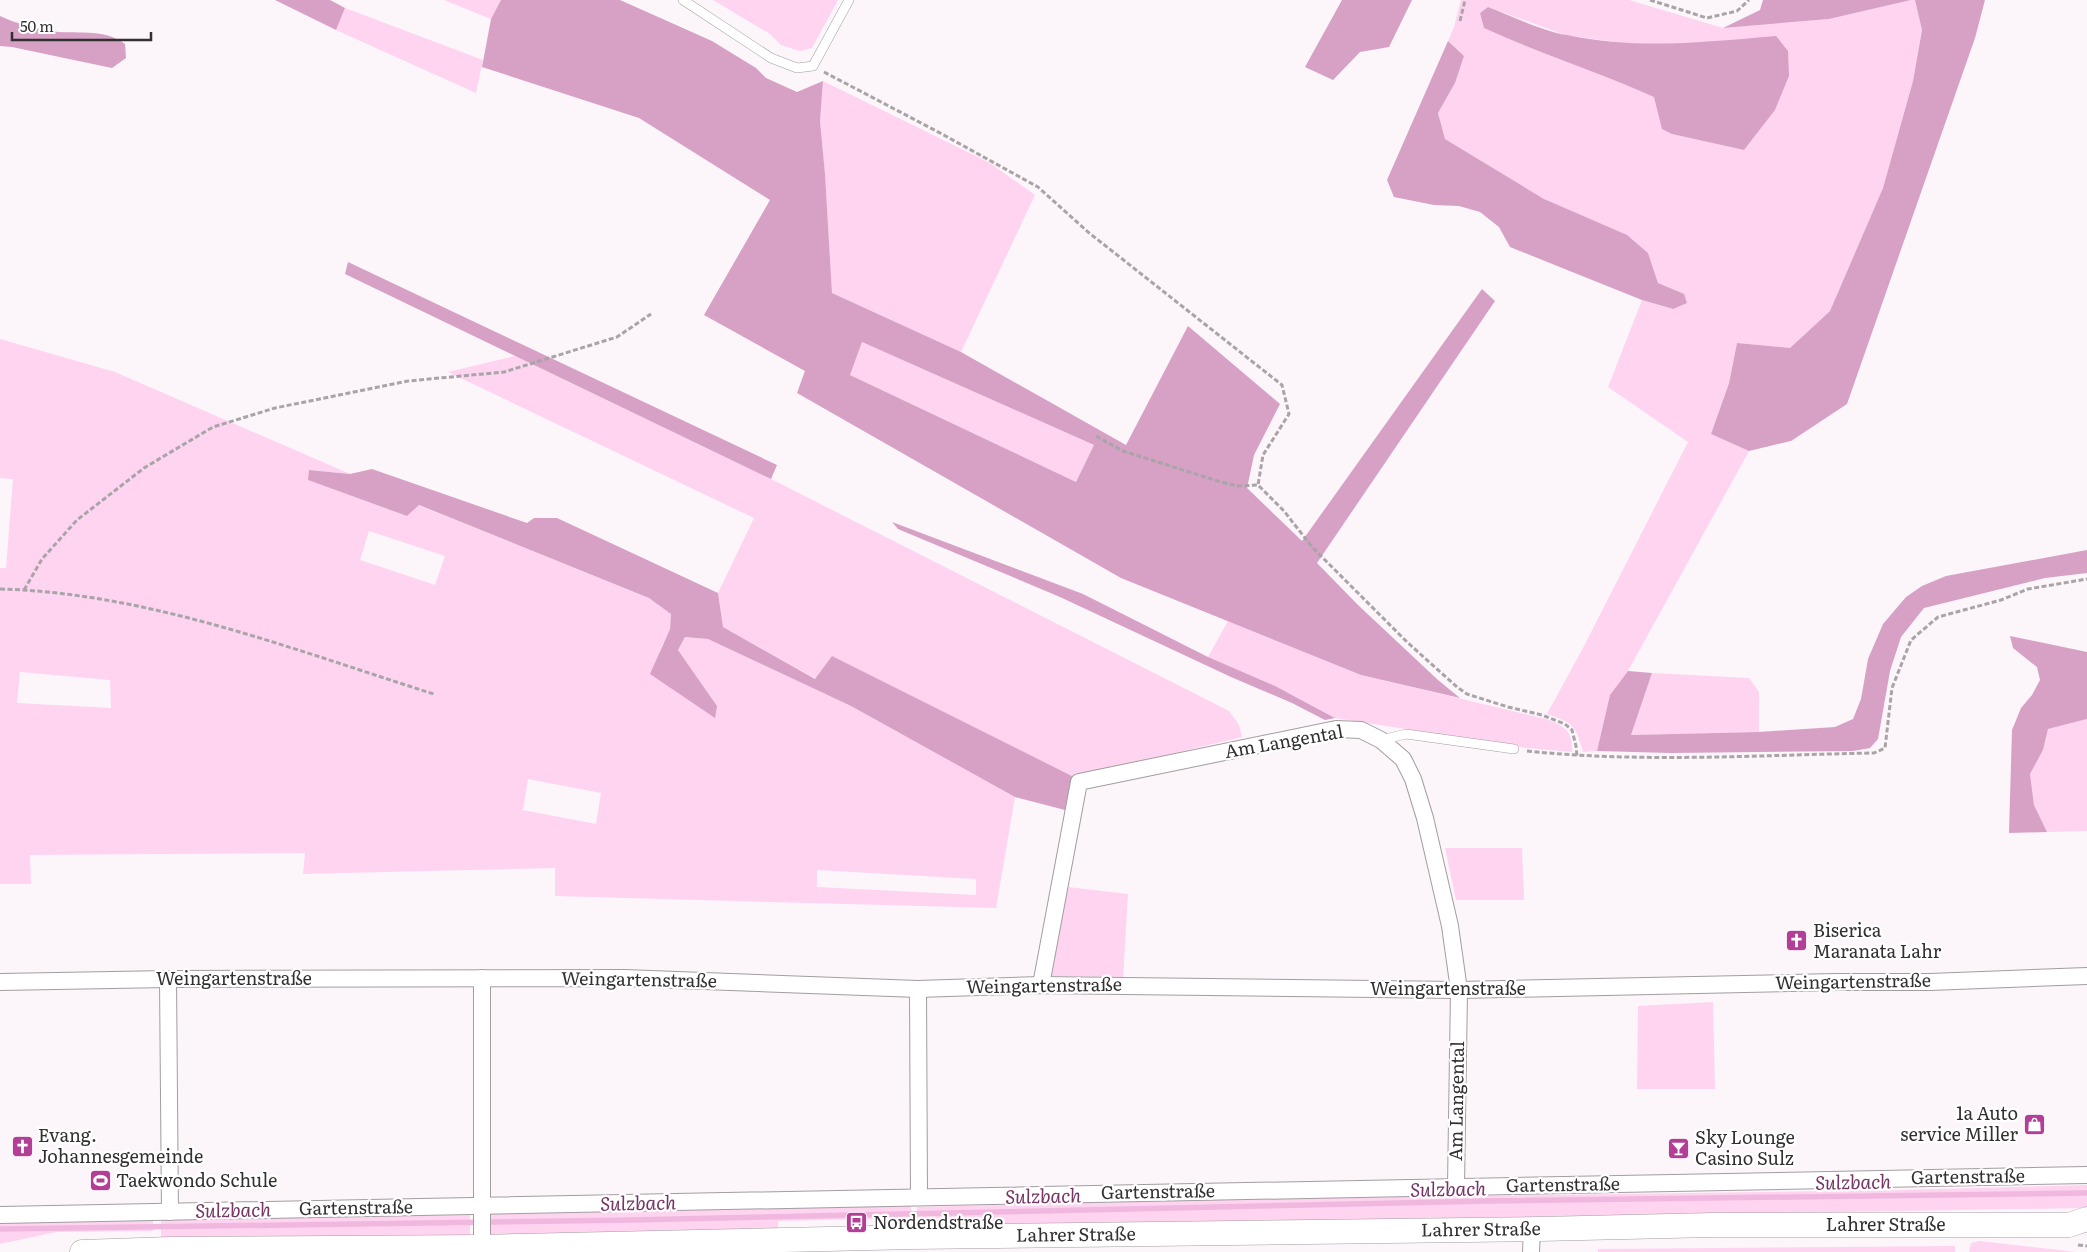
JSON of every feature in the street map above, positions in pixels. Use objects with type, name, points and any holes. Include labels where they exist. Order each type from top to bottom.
[{"type":"street","name":"Am Langental","points":[[1041,985],[1080,782],[1336,729],[1361,730],[1382,740],[1403,759],[1413,779],[1425,818],[1450,926],[1458,990],[1456,1186]]},
{"type":"street","name":"Weingartenstraße","points":[[0,982],[168,979],[624,978],[918,988],[1041,985],[1458,990],[1837,982],[1930,982],[2087,976]]},
{"type":"street","points":[[481,1246],[482,978]]},
{"type":"street","points":[[168,979],[170,1212]]},
{"type":"street","points":[[918,988],[919,1197]]},
{"type":"street","name":"Gartenstraße","points":[[0,1215],[481,1209],[919,1197],[2087,1174]]},
{"type":"street","name":"Lahrer Straße","points":[[82,1252],[481,1246],[1532,1241],[1713,1225],[2081,1227]]},
{"type":"lane","points":[[683,0],[772,58],[797,68],[813,66],[849,0]]},
{"type":"lane","points":[[1382,740],[1406,734],[1514,749]]},
{"type":"path","points":[[1460,21],[1466,0]]},
{"type":"path","points":[[1650,0],[1707,18],[1737,11],[1750,0]]},
{"type":"path","points":[[813,66],[942,134],[1038,188],[1088,232],[1282,385],[1289,414],[1263,455],[1258,485]]},
{"type":"path","points":[[24,590],[42,559],[78,520],[144,468],[213,428],[275,408],[408,381],[504,372],[617,338],[651,314]]},
{"type":"path","points":[[1096,436],[1123,451],[1221,482],[1238,486],[1258,485],[1284,511],[1312,547],[1407,642],[1457,688],[1475,697],[1542,715],[1565,724],[1572,730],[1577,756]]},
{"type":"path","points":[[1514,749],[1577,756],[1662,758],[1874,753],[1885,748],[1892,688],[1911,640],[1938,617],[2001,600],[2028,589],[2087,579]]},
{"type":"path","points":[[0,589],[24,590],[148,608],[249,636],[434,694]]},
{"type":"shaded area","points":[[275,0],[330,0],[345,8],[336,30]]},
{"type":"shaded area","points":[[444,0],[501,0],[491,19]]},
{"type":"shaded area","points":[[501,0],[620,0],[712,41],[756,68],[766,78],[797,92],[823,81],[820,121],[832,293],[961,352],[1126,445],[1188,326],[1280,404],[1254,455],[1247,488],[1302,541],[1482,289],[1495,301],[1317,563],[1358,605],[1438,680],[1460,698],[1361,675],[1121,578],[797,393],[805,371],[704,315],[770,200],[639,118],[482,67],[491,19]],"holes":[[[862,342],[1094,445],[1076,482],[850,375]]]},
{"type":"shaded area","points":[[713,0],[838,0],[812,48],[800,51],[781,45],[770,34]]},
{"type":"shaded area","points":[[1342,0],[1412,0],[1389,47],[1360,52],[1333,80],[1305,67]]},
{"type":"shaded area","points":[[1461,0],[1629,0],[1723,28],[1829,19],[1915,0],[1922,29],[1913,81],[1883,188],[1830,311],[1790,348],[1737,343],[1729,382],[1711,434],[1749,451],[1628,671],[1610,695],[1597,751],[1583,752],[1578,736],[1572,726],[1563,720],[1547,714],[1583,648],[1688,442],[1608,387],[1642,300],[1672,309],[1687,302],[1683,294],[1658,283],[1648,253],[1544,199],[1445,139],[1438,113],[1455,83],[1464,56],[1448,41]],"holes":[[[1488,7],[1565,35],[1623,43],[1667,45],[1789,76],[1775,110],[1744,150],[1672,134],[1663,129],[1655,97],[1484,28],[1480,13]]]},
{"type":"shaded area","points":[[1763,0],[1911,0],[1829,19],[1723,28],[1760,10]]},
{"type":"shaded area","points":[[1915,0],[1985,0],[1975,38],[1847,404],[1791,441],[1749,451],[1711,434],[1729,383],[1737,343],[1790,348],[1830,311],[1883,188],[1913,81],[1922,30]]},
{"type":"shaded area","points":[[1488,7],[1537,27],[1594,40],[1672,43],[1776,36],[1788,51],[1789,76],[1775,110],[1744,150],[1672,134],[1662,129],[1654,97],[1484,28],[1480,13]]},
{"type":"shaded area","points":[[345,8],[483,60],[476,93],[336,30]]},
{"type":"shaded area","points":[[0,16],[24,25],[49,31],[107,35],[125,44],[126,58],[112,68],[0,46]]},
{"type":"shaded area","points":[[1448,41],[1464,56],[1455,83],[1438,113],[1445,139],[1544,199],[1627,235],[1648,253],[1658,283],[1684,294],[1687,303],[1673,309],[1642,300],[1510,247],[1499,227],[1480,212],[1459,206],[1434,205],[1394,197],[1387,180]]},
{"type":"shaded area","points":[[823,81],[990,163],[1035,195],[961,352],[832,293],[820,121]]},
{"type":"shaded area","points":[[348,262],[777,465],[771,479],[345,274]]},
{"type":"shaded area","points":[[0,339],[115,372],[350,474],[310,470],[308,480],[407,516],[418,505],[649,598],[671,613],[670,629],[659,652],[717,706],[678,650],[685,637],[708,639],[851,706],[1015,797],[996,908],[555,896],[555,868],[303,874],[305,853],[30,855],[31,884],[0,884],[0,568],[6,568],[13,479],[0,478]],"holes":[[[369,531],[445,556],[435,585],[360,560]],[[20,672],[110,680],[111,708],[17,703]],[[528,779],[601,793],[596,824],[523,810]],[[817,870],[976,879],[976,895],[817,887]]]},
{"type":"shaded area","points":[[862,342],[1094,445],[1076,482],[850,375]]},
{"type":"shaded area","points":[[515,356],[771,479],[1229,711],[1239,725],[1242,737],[1074,777],[832,656],[816,679],[723,627],[718,593],[754,518],[448,372]]},
{"type":"shaded area","points":[[372,469],[527,523],[534,518],[557,518],[718,593],[723,627],[815,679],[832,656],[1074,777],[1065,810],[1015,797],[851,706],[708,639],[685,637],[678,650],[717,706],[715,718],[650,674],[670,629],[671,614],[649,598],[419,505],[407,516],[308,480],[309,470],[350,474]]},
{"type":"shaded area","points":[[892,522],[1083,594],[1208,657],[1275,686],[1335,718],[1325,720],[1292,703],[1231,677],[1060,597],[898,529]]},
{"type":"shaded area","points":[[2087,550],[2087,573],[2045,578],[1924,608],[1901,637],[1890,671],[1878,739],[1870,748],[1853,751],[1671,753],[1597,751],[1610,695],[1628,671],[1652,673],[1631,735],[1759,732],[1835,727],[1853,719],[1861,699],[1868,659],[1883,624],[1906,597],[1922,586],[1946,576]]},
{"type":"shaded area","points":[[1228,621],[1361,675],[1546,719],[1566,730],[1571,739],[1572,752],[1527,748],[1335,718],[1298,698],[1208,657]]},
{"type":"shaded area","points":[[2010,636],[2087,652],[2087,719],[2048,729],[2043,750],[2030,774],[2034,805],[2047,832],[2009,833],[2012,730],[2021,708],[2032,695],[2040,680],[2037,667],[2013,648]]},
{"type":"shaded area","points":[[1652,673],[1749,678],[1759,692],[1759,732],[1631,735]]},
{"type":"shaded area","points":[[2087,719],[2087,831],[2047,832],[2034,805],[2030,774],[2043,750],[2048,729]]},
{"type":"shaded area","points":[[1445,848],[1522,848],[1524,900],[1456,900]]},
{"type":"shaded area","points":[[1068,887],[1128,894],[1123,977],[1051,976]]},
{"type":"shaded area","points":[[1713,1002],[1715,1089],[1637,1089],[1638,1006]]},
{"type":"shaded area","points":[[2087,1185],[2087,1208],[917,1227],[917,1207],[1251,1199],[1899,1190]]},
{"type":"shaded area","points":[[911,1206],[912,1218],[778,1221],[778,1231],[490,1237],[489,1214]]},
{"type":"shaded area","points":[[470,1215],[470,1237],[161,1241],[161,1218]]},
{"type":"shaded area","points":[[153,1219],[153,1231],[56,1232],[0,1244],[0,1221]]},
{"type":"shaded area","points":[[1980,1241],[2076,1252],[1969,1252],[1971,1243]]},
{"type":"shaded area","points":[[1955,1246],[1955,1252],[1598,1252],[1598,1249]]},
{"type":"waterway","name":"Sulzbach","points":[[0,1229],[631,1220],[1489,1201],[2087,1193]]},
{"type":"place","name":"Biserica Maranata Lahr","points":[[1797,941]]},
{"type":"place","name":"1a Auto service Miller","points":[[2034,1124]]},
{"type":"place","name":"Evang. Johannesgemeinde","points":[[22,1146]]},
{"type":"place","name":"Sky Lounge Casino Sulz","points":[[1679,1148]]},
{"type":"place","name":"Taekwondo Schule","points":[[100,1181]]},
{"type":"place","name":"Nordendstraße","points":[[857,1223]]}]
